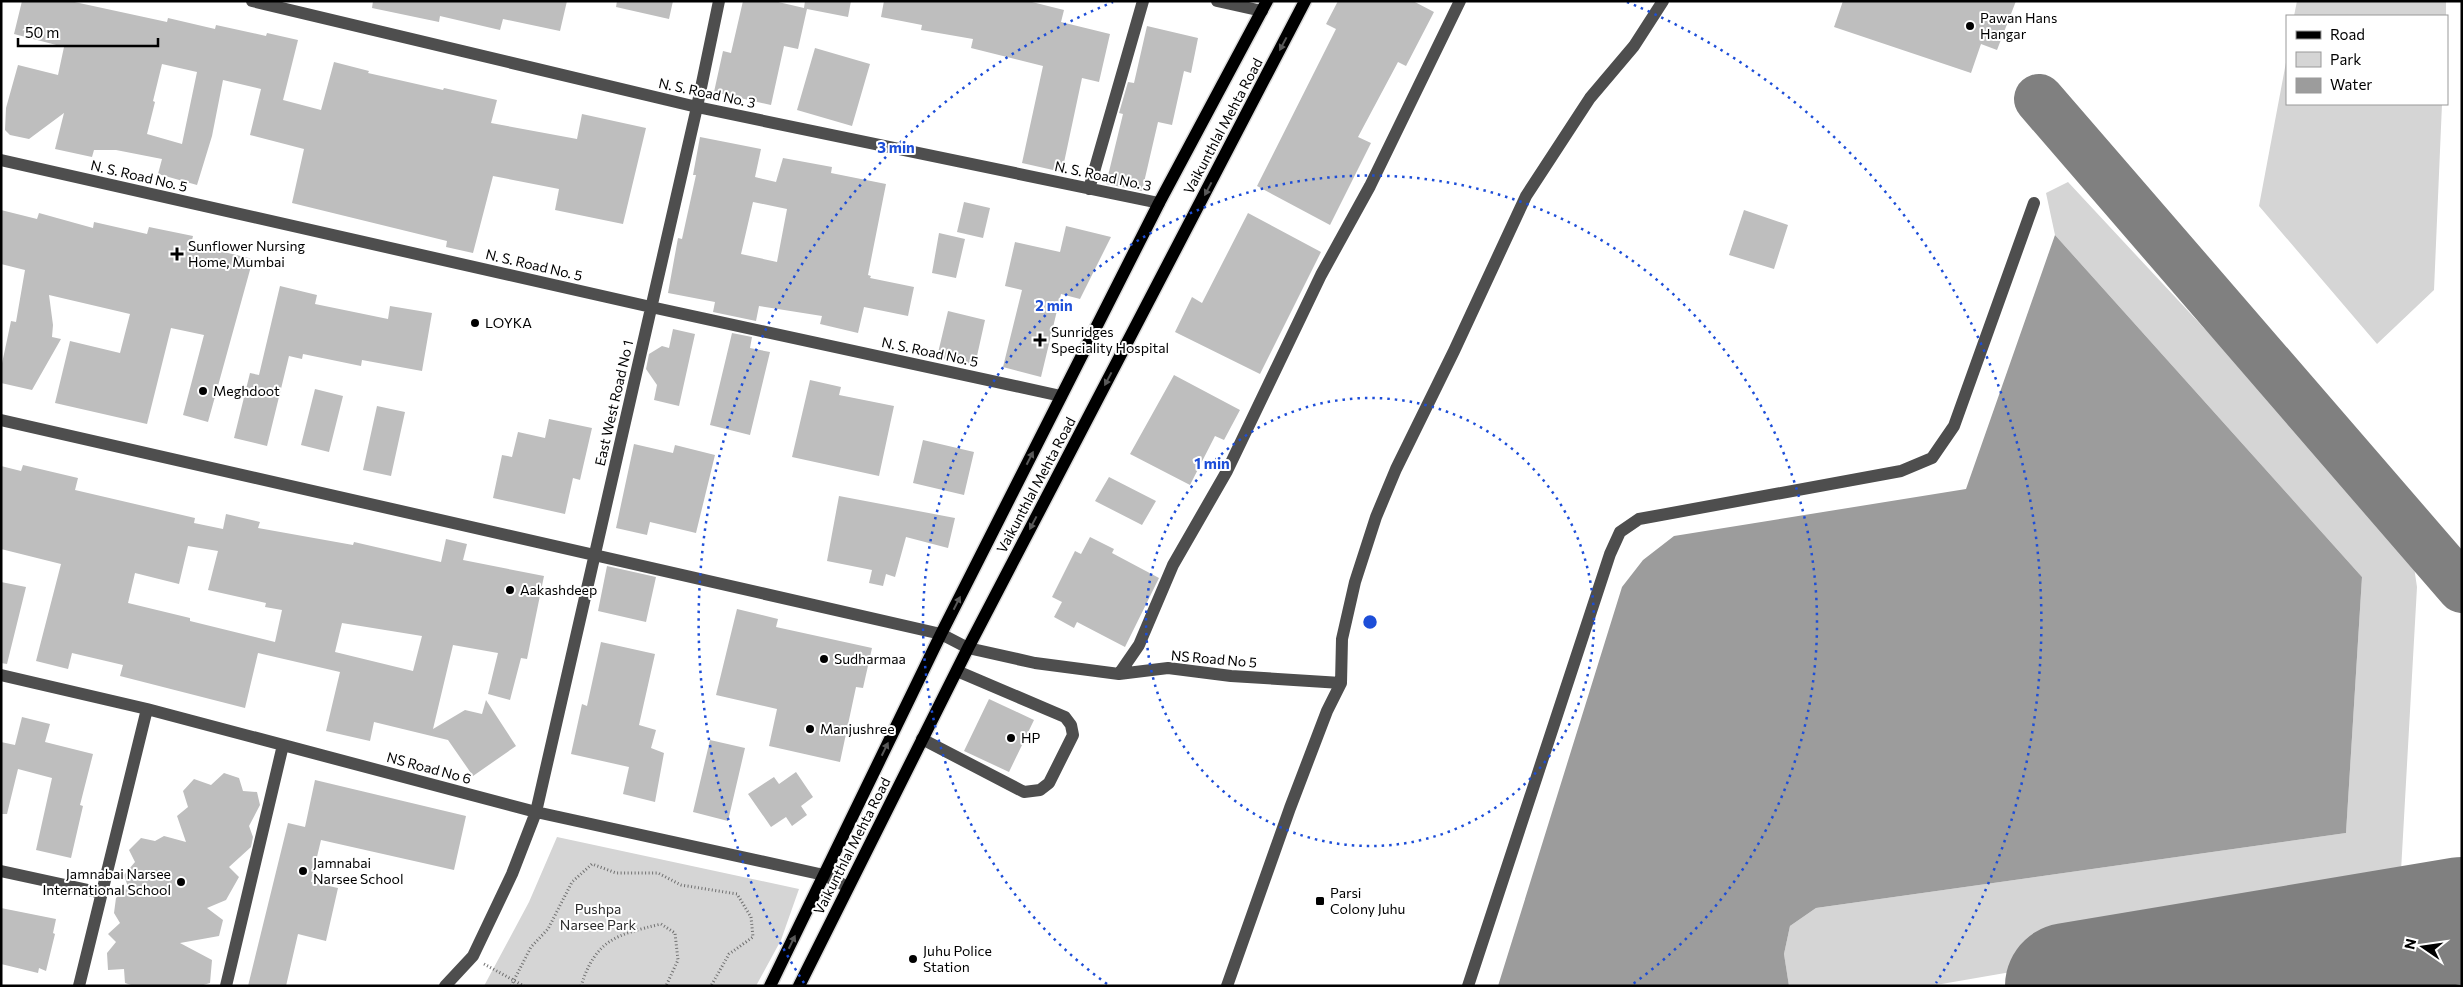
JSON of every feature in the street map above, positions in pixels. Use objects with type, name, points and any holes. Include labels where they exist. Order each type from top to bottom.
[{"type":"main road","name":"Vaikunthlal Mehta Road","points":[[799,986],[956,671],[1305,1]]},
{"type":"main road","name":"Vaikunthlal Mehta Road","points":[[770,986],[941,634],[1158,203],[1264,6]]},
{"type":"street","name":"N. S. Road No. 3","points":[[252,1],[697,107],[1158,203]]},
{"type":"street","name":"East West Road No 1","points":[[445,986],[473,956],[512,874],[536,812],[697,107],[719,1]]},
{"type":"street","points":[[1090,189],[1143,1]]},
{"type":"street","points":[[1217,1],[1264,6]]},
{"type":"street","points":[[1119,674],[1139,645],[1173,565],[1227,471],[1320,276],[1370,186],[1460,1]]},
{"type":"street","points":[[1227,986],[1290,808],[1327,711],[1341,683],[1342,639],[1356,582],[1376,518],[1420,417],[1454,351],[1526,196],[1590,98],[1634,46],[1663,1]]},
{"type":"street","name":"N. S. Road No. 5","points":[[1,160],[651,307],[1061,396]]},
{"type":"street","points":[[1468,986],[1610,554],[1620,532],[1640,519],[1901,471],[1932,458],[1954,426],[2034,203]]},
{"type":"street","points":[[1,420],[941,634],[968,648]]},
{"type":"street","name":"NS Road No 5","points":[[968,648],[1034,663],[1119,674],[1168,668],[1231,676],[1341,683]]},
{"type":"street","points":[[922,740],[1024,792],[1040,790],[1050,783],[1073,735],[1071,725],[1065,717],[956,671]]},
{"type":"street","name":"NS Road No 6","points":[[1,675],[147,709],[536,812],[824,875],[848,887]]},
{"type":"street","points":[[79,986],[147,709]]},
{"type":"street","points":[[226,986],[283,745]]},
{"type":"street","points":[[1,871],[102,893]]},
{"type":"path","points":[[511,986],[531,947],[548,929],[572,882],[592,864],[616,873],[658,873],[681,885],[737,894],[751,917],[753,937],[729,954],[711,986]]},
{"type":"path","points":[[580,986],[585,971],[597,951],[612,939],[661,924],[675,933],[678,960],[666,986]]},
{"type":"path","points":[[473,956],[485,965],[524,986]]},
{"type":"green space","points":[[2297,1],[2446,1],[2446,15],[2294,15]]},
{"type":"green space","points":[[2286,62],[2286,105],[2442,105],[2434,290],[2377,344],[2259,206]]},
{"type":"green space","points":[[2068,182],[2312,444],[2414,567],[2417,587],[2401,871],[2345,914],[1930,986],[1789,986],[1784,954],[1790,926],[1816,908],[2346,833],[2362,577],[2055,235],[2046,193]]},
{"type":"green space","name":"Pushpa Narsee Park","points":[[557,837],[799,889],[781,940],[756,986],[484,986],[529,902]]},
{"type":"green space","points":[[2362,974],[2379,986],[2292,986]]},
{"type":"water","points":[[2055,235],[2362,577],[2346,833],[1816,908],[1790,926],[1784,954],[1789,986],[1498,986],[1622,587],[1643,560],[1674,536],[1966,489]]},
{"type":"building","points":[[22,1],[70,1],[167,22],[168,18],[215,29],[216,25],[266,36],[267,33],[298,40],[283,100],[321,110],[334,62],[369,71],[368,73],[497,100],[491,123],[577,139],[582,114],[646,128],[623,224],[555,210],[559,189],[493,176],[473,253],[446,247],[447,241],[292,203],[304,149],[250,135],[261,89],[223,80],[212,136],[197,185],[158,174],[162,159],[116,150],[94,150],[92,157],[55,149],[64,113],[29,139],[10,135],[5,130],[6,108],[18,65],[58,75],[64,47],[14,34]],"holes":[[[162,64],[197,72],[182,144],[147,134]]]},
{"type":"building","points":[[373,1],[567,1],[560,31],[503,19],[500,30],[440,16],[439,22],[372,8]]},
{"type":"building","points":[[617,1],[673,1],[669,19],[616,7]]},
{"type":"building","points":[[743,1],[774,1],[804,8],[805,1],[851,1],[848,17],[807,9],[798,49],[784,46],[771,105],[714,92],[723,51],[731,53]]},
{"type":"building","points":[[884,1],[1028,1],[1064,10],[1061,22],[1110,34],[1099,82],[1082,78],[1062,172],[1022,163],[1043,66],[971,48],[973,39],[921,30],[922,25],[881,17]]},
{"type":"building","points":[[1338,1],[1413,1],[1434,12],[1406,66],[1398,62],[1358,137],[1371,143],[1330,225],[1257,186],[1336,29],[1326,24]]},
{"type":"building","points":[[1843,1],[2016,1],[1997,50],[1981,44],[1971,73],[1834,27]]},
{"type":"building","points":[[1147,26],[1198,38],[1191,73],[1184,71],[1172,125],[1158,122],[1142,191],[1106,184],[1123,114],[1119,113],[1128,82],[1134,83]]},
{"type":"building","points":[[815,48],[870,64],[852,126],[797,110]]},
{"type":"building","points":[[700,137],[761,149],[755,177],[776,182],[783,158],[832,167],[831,173],[886,184],[868,275],[871,276],[870,278],[914,287],[908,316],[864,307],[858,333],[820,324],[822,316],[759,306],[756,321],[713,312],[715,302],[668,293],[678,238],[682,239],[696,175],[693,175]],"holes":[[[753,202],[787,209],[777,262],[741,254]]]},
{"type":"building","points":[[964,202],[990,208],[983,238],[957,232]]},
{"type":"building","points":[[1,210],[37,219],[39,213],[93,228],[94,222],[147,234],[149,227],[193,236],[191,244],[253,259],[208,422],[183,415],[204,335],[171,328],[147,424],[55,403],[70,341],[120,353],[130,314],[49,295],[53,325],[52,337],[61,339],[32,390],[1,383],[1,368],[11,321],[16,322],[25,270],[1,264]]},
{"type":"building","points":[[1744,210],[1788,225],[1774,269],[1729,255]]},
{"type":"building","points":[[1248,213],[1321,252],[1260,374],[1175,332],[1192,297],[1202,303]]},
{"type":"building","points":[[1066,226],[1111,237],[1080,299],[1061,294],[1041,377],[1003,367],[1022,290],[1005,286],[1015,242],[1060,252]]},
{"type":"building","points":[[939,233],[965,239],[956,278],[932,273]]},
{"type":"building","points":[[280,286],[317,295],[315,304],[388,319],[390,306],[432,313],[422,371],[362,360],[361,366],[303,354],[302,359],[289,356],[267,446],[234,438],[250,373],[259,375]]},
{"type":"building","points":[[948,311],[985,320],[975,365],[937,357]]},
{"type":"building","points":[[673,329],[695,334],[679,406],[654,400],[657,385],[646,369],[649,354],[662,346],[669,348]]},
{"type":"building","points":[[732,333],[752,337],[750,348],[770,352],[750,435],[710,425]]},
{"type":"building","points":[[1174,375],[1240,410],[1224,440],[1215,436],[1190,485],[1130,454]]},
{"type":"building","points":[[810,380],[841,387],[839,395],[894,406],[879,476],[792,457]]},
{"type":"building","points":[[315,389],[343,396],[329,452],[301,445]]},
{"type":"building","points":[[377,406],[405,412],[391,476],[363,470]]},
{"type":"building","points":[[549,419],[592,428],[580,480],[573,478],[565,514],[493,498],[502,455],[512,457],[518,432],[545,438]]},
{"type":"building","points":[[923,440],[974,452],[964,495],[913,483]]},
{"type":"building","points":[[634,444],[673,453],[675,445],[715,455],[696,533],[650,522],[647,535],[616,528]]},
{"type":"building","points":[[23,465],[78,478],[75,490],[195,518],[194,523],[223,529],[226,514],[260,522],[258,528],[353,545],[354,542],[441,562],[446,539],[467,544],[463,560],[544,576],[527,659],[521,658],[510,700],[488,694],[498,653],[453,645],[433,729],[465,710],[482,714],[486,700],[516,746],[473,776],[448,740],[374,722],[370,741],[326,731],[340,672],[258,653],[245,708],[120,676],[123,665],[72,653],[68,669],[36,661],[61,564],[1,549],[1,466],[21,471]],"holes":[[[188,546],[218,551],[208,590],[266,603],[265,607],[282,610],[275,642],[128,603],[135,573],[179,584]],[[342,623],[422,636],[413,671],[335,652]]]},
{"type":"building","points":[[1109,477],[1156,501],[1142,525],[1095,501]]},
{"type":"building","points":[[839,496],[955,518],[948,548],[906,537],[895,577],[886,574],[883,586],[869,583],[872,570],[827,561]]},
{"type":"building","points":[[1090,537],[1114,549],[1112,553],[1159,578],[1125,647],[1077,622],[1074,628],[1054,617],[1062,602],[1052,597],[1075,551],[1081,554]]},
{"type":"building","points":[[607,566],[656,577],[646,622],[598,611]]},
{"type":"building","points":[[1,582],[26,587],[7,664],[1,663]]},
{"type":"building","points":[[737,609],[778,619],[776,627],[872,648],[863,688],[856,687],[840,762],[769,746],[777,709],[716,695]]},
{"type":"building","points":[[601,642],[655,654],[639,725],[656,730],[651,748],[664,753],[655,802],[623,794],[629,767],[571,754],[582,704],[587,706]]},
{"type":"building","points":[[989,699],[1034,720],[1009,772],[964,751]]},
{"type":"building","points":[[22,717],[50,724],[45,742],[93,754],[80,805],[83,806],[71,858],[36,850],[52,778],[18,769],[7,814],[1,814],[1,742],[15,745]]},
{"type":"building","points":[[710,740],[745,748],[728,821],[693,812]]},
{"type":"building","points":[[796,772],[813,797],[801,806],[807,815],[792,826],[786,817],[771,827],[748,794],[774,777],[779,784]]},
{"type":"building","name":"Jamnabai Narsee International School","points":[[224,773],[239,778],[243,791],[257,792],[260,805],[249,826],[253,837],[251,847],[229,867],[239,877],[226,900],[207,908],[223,920],[219,936],[180,943],[212,960],[210,983],[200,986],[134,986],[125,983],[124,969],[108,970],[107,953],[116,942],[108,934],[120,923],[114,913],[116,898],[128,887],[124,875],[135,862],[129,850],[141,838],[155,841],[164,836],[186,842],[177,816],[188,807],[183,791],[194,779],[211,785]]},
{"type":"building","name":"Jamnabai Narsee School","points":[[315,780],[466,816],[454,870],[321,840],[311,882],[338,888],[326,941],[298,934],[286,986],[248,986],[288,823],[305,827]]},
{"type":"building","points":[[1,908],[56,919],[53,933],[55,934],[46,971],[39,968],[38,973],[1,964]]},
{"type":"taxiway","points":[[2039,99],[2462,588]]},
{"type":"runway","points":[[2068,986],[2462,920]]},
{"type":"place","name":"Pawan Hans Hangar","points":[[1970,26]]},
{"type":"place","name":"Sunflower Nursing Home, Mumbai","points":[[177,254]]},
{"type":"place","name":"LOYKA","points":[[475,323]]},
{"type":"place","name":"Sunridges Speciality Hospital","points":[[1040,340]]},
{"type":"place","name":"Meghdoot","points":[[203,391]]},
{"type":"place","name":"Aakashdeep","points":[[510,590]]},
{"type":"place","name":"Sudharmaa","points":[[824,659]]},
{"type":"place","name":"Manjushree","points":[[810,729]]},
{"type":"place","name":"HP","points":[[1011,738]]},
{"type":"place","name":"Jamnabai Narsee School","points":[[303,871]]},
{"type":"place","name":"Jamnabai Narsee International School","points":[[181,882]]},
{"type":"place","name":"Parsi Colony Juhu","points":[[1320,901]]},
{"type":"place","name":"Juhu Police Station","points":[[913,959]]}]
